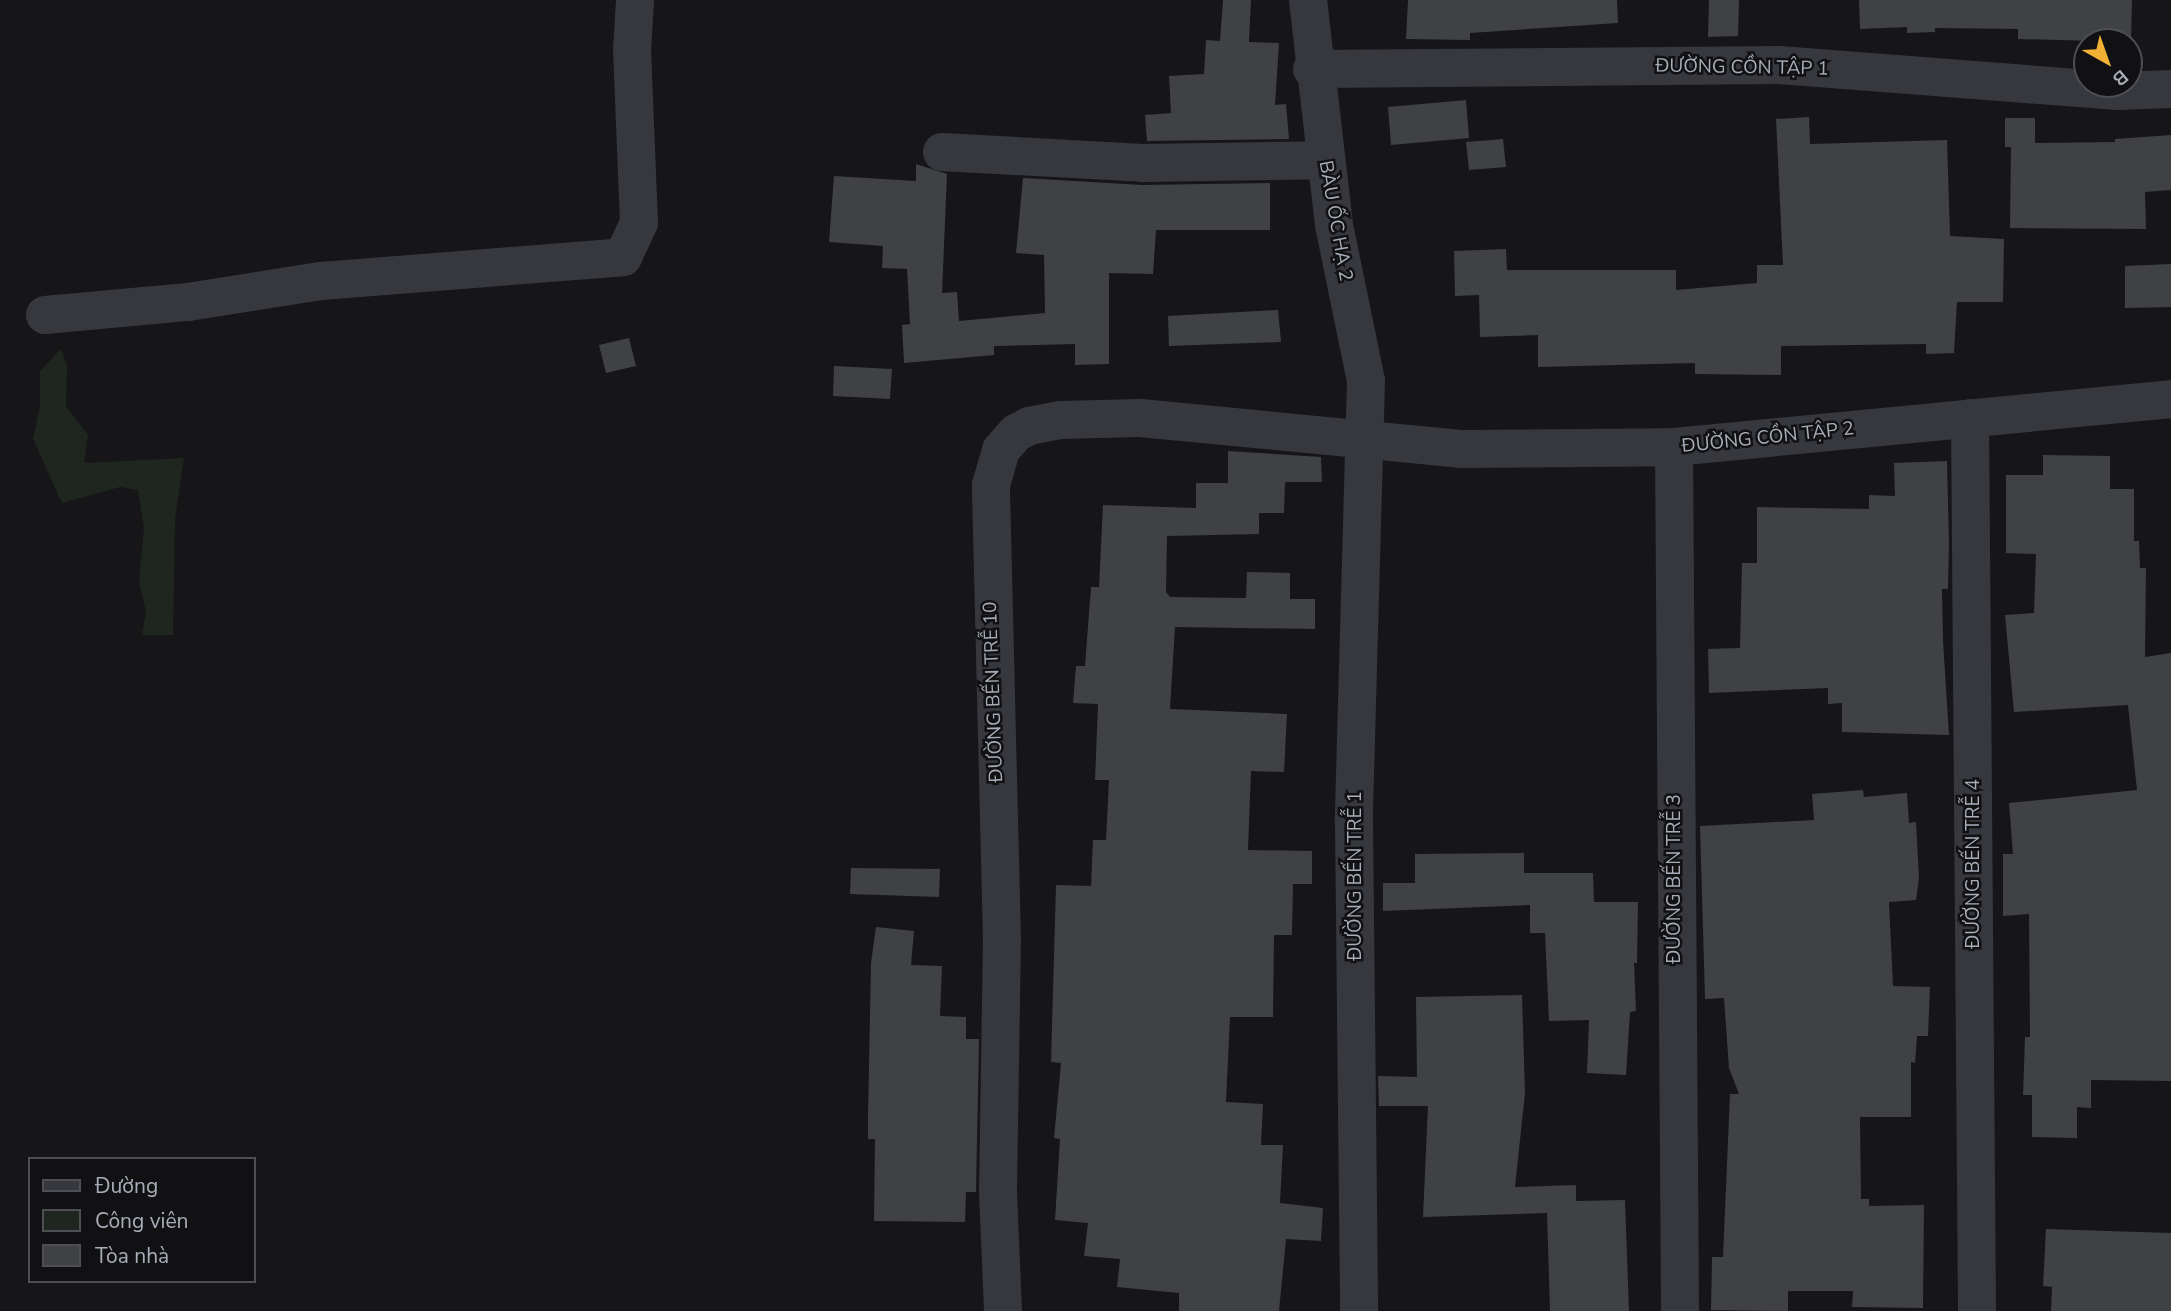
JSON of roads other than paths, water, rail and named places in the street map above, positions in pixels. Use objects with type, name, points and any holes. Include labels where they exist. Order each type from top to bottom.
[{"type":"street","points":[[45,314],[188,302],[321,281],[623,257],[639,223],[632,51],[635,0]]},
{"type":"street","name":"BÀU ỐC HẠ 2","points":[[1308,0],[1312,69],[1324,160],[1366,381],[1364,442]]},
{"type":"street","name":"ĐƯỜNG CỒN TẬP 1","points":[[1312,69],[1779,65],[2118,91],[2171,89]]},
{"type":"street","points":[[942,152],[1143,163],[1324,160]]},
{"type":"street","name":"ĐƯỜNG CỒN TẬP 2","points":[[1364,442],[1461,449],[1674,447],[2171,399]]},
{"type":"street","name":"ĐƯỜNG BẾN TRỄ 10","points":[[1003,1311],[998,1191],[1002,942],[991,560],[991,485],[1000,450],[1029,426],[1060,420],[1140,418],[1282,429],[1364,442]]},
{"type":"street","name":"ĐƯỜNG BẾN TRỄ 4","points":[[1970,418],[1977,1311]]},
{"type":"street","name":"ĐƯỜNG BẾN TRỄ 1","points":[[1359,1311],[1354,822],[1364,442]]},
{"type":"street","name":"ĐƯỜNG BẾN TRỄ 3","points":[[1674,447],[1680,1311]]}]
